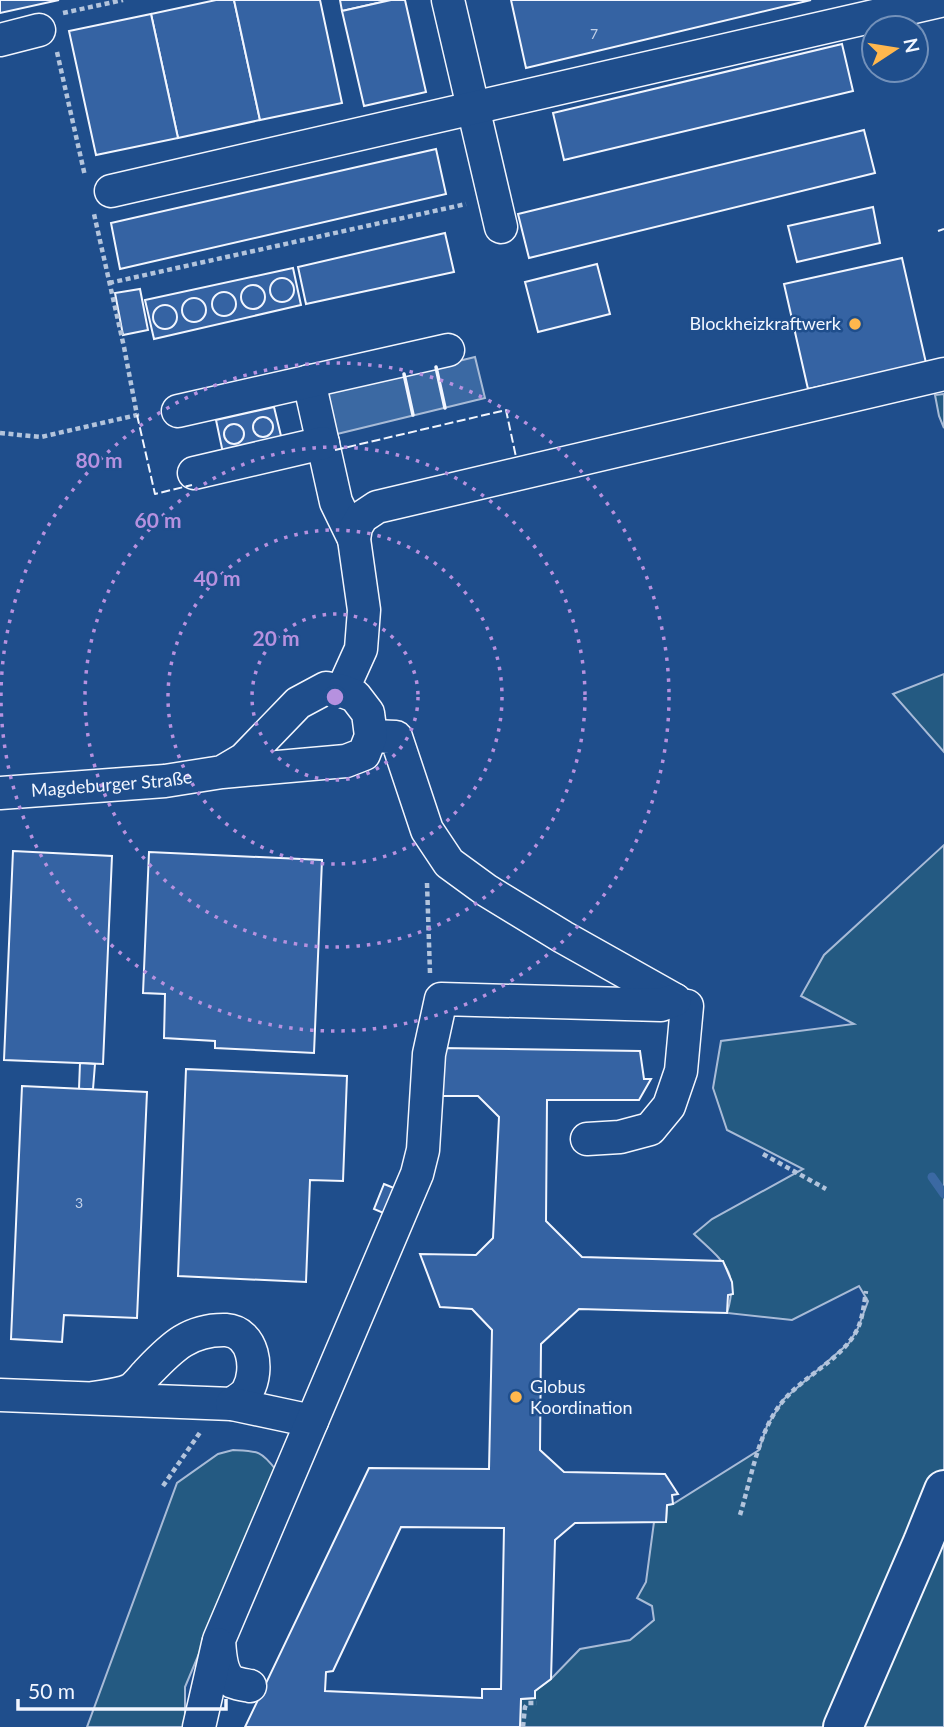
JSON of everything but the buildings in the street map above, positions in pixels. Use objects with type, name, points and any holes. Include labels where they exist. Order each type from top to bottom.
[{"type":"highway","points":[[843,1727],[944,1490]]},
{"type":"street","points":[[448,0],[497,212]]},
{"type":"street","points":[[100,193],[944,0]]},
{"type":"street","points":[[0,40],[51,29]]},
{"type":"street","points":[[178,411],[448,350]]},
{"type":"street","points":[[199,1727],[219,1640],[417,1174],[423,1150],[429,1054],[441,999],[661,1005],[675,1000],[563,937],[486,890],[449,863],[427,830],[396,737],[371,736],[368,713],[355,696],[342,691],[361,649],[364,610],[354,539],[356,527],[362,517],[377,508],[944,374]]},
{"type":"street","points":[[309,381],[336,502],[354,539]]},
{"type":"street","points":[[194,473],[323,443]]},
{"type":"street","name":"Magdeburger Straße","points":[[222,772],[244,759],[298,703],[326,688],[342,691]]},
{"type":"street","name":"Magdeburger Straße","points":[[0,793],[165,780],[346,761],[364,754],[371,736]]},
{"type":"street","points":[[587,1139],[620,1137],[650,1129],[669,1106],[681,1071],[687,1006]]},
{"type":"street","points":[[93,1398],[132,1389],[163,1356],[184,1339],[199,1332],[230,1330],[241,1336],[251,1350],[254,1363],[254,1376],[247,1393],[232,1404]]},
{"type":"street","points":[[0,1395],[232,1404],[312,1421]]},
{"type":"street","points":[[219,1640],[220,1659],[227,1675],[233,1682],[250,1686]]},
{"type":"path","points":[[0,433],[41,437],[137,415],[110,283],[100,193],[51,29],[123,0]]},
{"type":"path","points":[[110,283],[497,212]]},
{"type":"path","points":[[439,848],[427,883],[431,985],[439,1007]]},
{"type":"path","points":[[763,1154],[826,1189]]},
{"type":"path","points":[[740,1515],[767,1426],[784,1399],[849,1343],[858,1328],[866,1291]]},
{"type":"path","points":[[163,1486],[204,1428]]},
{"type":"path","points":[[523,1727],[525,1707],[528,1703],[537,1703]]},
{"type":"shaded area","points":[[475,357],[485,398],[333,435],[323,394]]},
{"type":"shaded area","points":[[944,394],[944,428],[935,395]]},
{"type":"shaded area","points":[[944,674],[944,752],[893,694]]},
{"type":"shaded area","points":[[944,845],[944,1727],[520,1727],[521,1699],[535,1698],[535,1691],[551,1679],[580,1649],[630,1640],[654,1620],[652,1606],[637,1598],[646,1582],[654,1522],[666,1522],[667,1505],[673,1504],[759,1450],[767,1426],[784,1399],[849,1343],[858,1328],[868,1301],[859,1286],[792,1320],[727,1313],[731,1298],[730,1276],[721,1260],[694,1234],[712,1219],[803,1169],[727,1130],[713,1088],[721,1041],[854,1024],[801,996],[824,955]]},
{"type":"shaded area","points":[[233,1450],[258,1453],[276,1470],[185,1687],[185,1727],[87,1727],[177,1483],[218,1454]]},
{"type":"waterway","points":[[932,1177],[944,1194]]},
{"type":"fence","points":[[938,231],[944,229]]},
{"type":"fence","points":[[335,450],[506,410],[516,457]]},
{"type":"fence","points":[[137,415],[155,494],[192,485]]},
{"type":"wall","points":[[436,367],[445,408]]},
{"type":"wall","points":[[404,374],[413,415]]},
{"type":"place","name":"Blockheizkraftwerk","points":[[855,324]]},
{"type":"place","name":"Globus Koordination","points":[[516,1397]]}]
